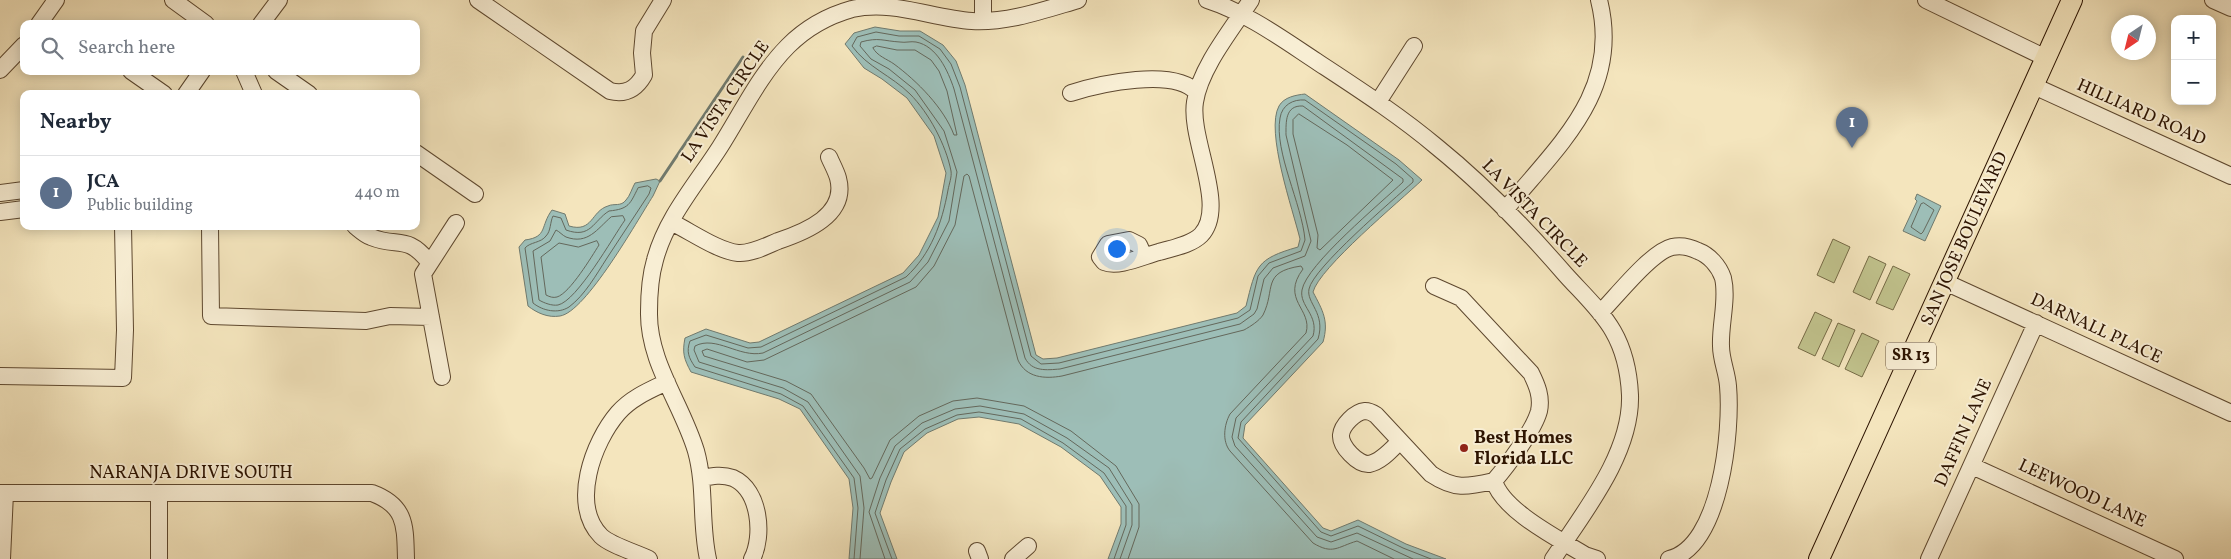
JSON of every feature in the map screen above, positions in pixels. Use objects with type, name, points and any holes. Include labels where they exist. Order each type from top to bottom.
[{"type":"main road","name":"SAN JOSE BOULEVARD","points":[[1819,559],[2072,0]]},
{"type":"street","points":[[42,20],[56,0]]},
{"type":"street","points":[[173,0],[200,20]]},
{"type":"street","points":[[264,20],[279,0]]},
{"type":"street","points":[[478,0],[610,90],[622,93],[634,89],[644,75],[642,53],[644,32],[663,0]]},
{"type":"street","points":[[983,0],[983,21]]},
{"type":"street","name":"LA VISTA CIRCLE","points":[[702,478],[696,449],[654,349],[648,314],[650,281],[655,259],[671,222],[770,68],[790,44],[817,22],[854,8],[886,6],[908,8],[941,17],[983,21],[1010,18],[1078,0]]},
{"type":"street","name":"LA VISTA CIRCLE","points":[[1207,0],[1247,7],[1437,147],[1536,240],[1600,313],[1613,331],[1625,363],[1630,394],[1629,414],[1623,442],[1615,461],[1553,559]]},
{"type":"street","points":[[1505,210],[1575,124],[1596,87],[1604,42],[1599,0]]},
{"type":"street","points":[[1926,0],[2046,58]]},
{"type":"street","points":[[2213,0],[2231,8]]},
{"type":"street","points":[[1144,256],[1194,240],[1201,235],[1208,221],[1211,202],[1195,125],[1194,112],[1197,93],[1217,53],[1247,7]]},
{"type":"street","points":[[1378,102],[1414,46]]},
{"type":"street","points":[[0,70],[20,49]]},
{"type":"street","points":[[137,75],[158,90]]},
{"type":"street","points":[[189,90],[199,75]]},
{"type":"street","points":[[246,75],[252,90]]},
{"type":"street","points":[[282,75],[303,90]]},
{"type":"street","points":[[1071,92],[1136,78],[1180,83],[1192,87],[1197,93]]},
{"type":"street","name":"HILLIARD ROAD","points":[[2034,86],[2231,176]]},
{"type":"street","points":[[420,156],[475,194]]},
{"type":"street","points":[[671,222],[721,248],[737,253],[750,251],[799,233],[827,217],[835,204],[839,192],[838,179],[829,157]]},
{"type":"street","points":[[0,192],[20,190]]},
{"type":"street","points":[[0,212],[20,210]]},
{"type":"street","points":[[442,376],[423,274],[456,223]]},
{"type":"street","points":[[0,376],[123,378],[125,330],[123,230]]},
{"type":"street","points":[[210,230],[211,316],[366,321],[390,316],[430,317]]},
{"type":"street","points":[[361,230],[374,238],[398,241],[414,247],[430,262]]},
{"type":"street","points":[[1600,313],[1657,254],[1673,247],[1690,247],[1704,253],[1716,263],[1723,277],[1724,294],[1720,330],[1721,354],[1728,387],[1728,427],[1721,477],[1709,516],[1702,531],[1684,553],[1669,559]]},
{"type":"street","name":"DARNALL PLACE","points":[[1945,282],[2231,413]]},
{"type":"street","points":[[1400,441],[1431,474],[1454,486],[1467,487],[1494,481],[1505,468],[1533,425],[1538,412],[1540,398],[1537,385],[1531,373],[1461,298],[1434,286]]},
{"type":"street","name":"DAFFIN LANE","points":[[1929,559],[2036,323]]},
{"type":"street","points":[[650,559],[602,538],[591,525],[587,511],[588,469],[601,440],[619,412],[638,396],[667,382]]},
{"type":"street","name":"LEEWOOD LANE","points":[[1972,466],[2175,559]]},
{"type":"street","points":[[708,559],[704,536],[702,478],[720,475],[732,478],[742,484],[749,493],[756,514],[759,536],[752,559]]},
{"type":"street","points":[[1494,481],[1501,495],[1510,506],[1585,555],[1597,559]]},
{"type":"street","name":"NARANJA DRIVE SOUTH","points":[[3,493],[362,492],[382,497],[393,504],[400,513],[405,525],[406,559]]},
{"type":"street","points":[[2,559],[3,493]]},
{"type":"street","points":[[159,493],[159,559]]},
{"type":"street","points":[[1012,559],[1028,546]]},
{"type":"green space","points":[[1833,239],[1850,247],[1834,283],[1817,275]]},
{"type":"green space","points":[[1869,256],[1886,264],[1870,300],[1853,292]]},
{"type":"green space","points":[[1893,266],[1910,274],[1893,310],[1876,303]]},
{"type":"green space","points":[[1815,312],[1832,320],[1815,356],[1798,348]]},
{"type":"green space","points":[[1838,323],[1855,330],[1839,367],[1822,359]]},
{"type":"green space","points":[[1862,333],[1879,341],[1862,377],[1845,369]]},
{"type":"water","points":[[875,27],[900,31],[920,31],[943,45],[956,61],[965,85],[1036,355],[1043,359],[1057,358],[1237,313],[1246,306],[1252,282],[1260,266],[1266,260],[1284,251],[1298,247],[1300,239],[1282,171],[1275,133],[1279,106],[1287,99],[1305,94],[1399,160],[1422,180],[1344,252],[1329,267],[1319,281],[1313,292],[1324,316],[1325,335],[1323,342],[1245,425],[1243,438],[1323,528],[1331,531],[1358,520],[1406,544],[1446,559],[1108,559],[1121,524],[1121,507],[1100,476],[1061,447],[1019,424],[979,417],[958,419],[927,433],[904,452],[880,513],[897,559],[849,559],[853,508],[849,479],[800,409],[779,399],[691,372],[685,359],[684,348],[685,338],[706,329],[750,343],[759,342],[903,273],[919,255],[938,217],[946,173],[934,136],[907,98],[864,68],[845,44],[854,33]]},
{"type":"water","points":[[656,179],[660,181],[653,196],[623,244],[597,283],[571,311],[560,316],[551,316],[535,311],[528,306],[519,247],[525,240],[532,239],[543,230],[552,210],[565,214],[569,226],[583,227],[602,209],[624,202],[635,183]]},
{"type":"water","points":[[1917,194],[1941,206],[1925,241],[1903,231],[1917,201],[1915,199]]},
{"type":"waterway","points":[[660,181],[743,57]]},
{"type":"place","name":"JCA","points":[[1852,148]]},
{"type":"place","name":"Best Homes Florida LLC","points":[[1464,448]]}]
